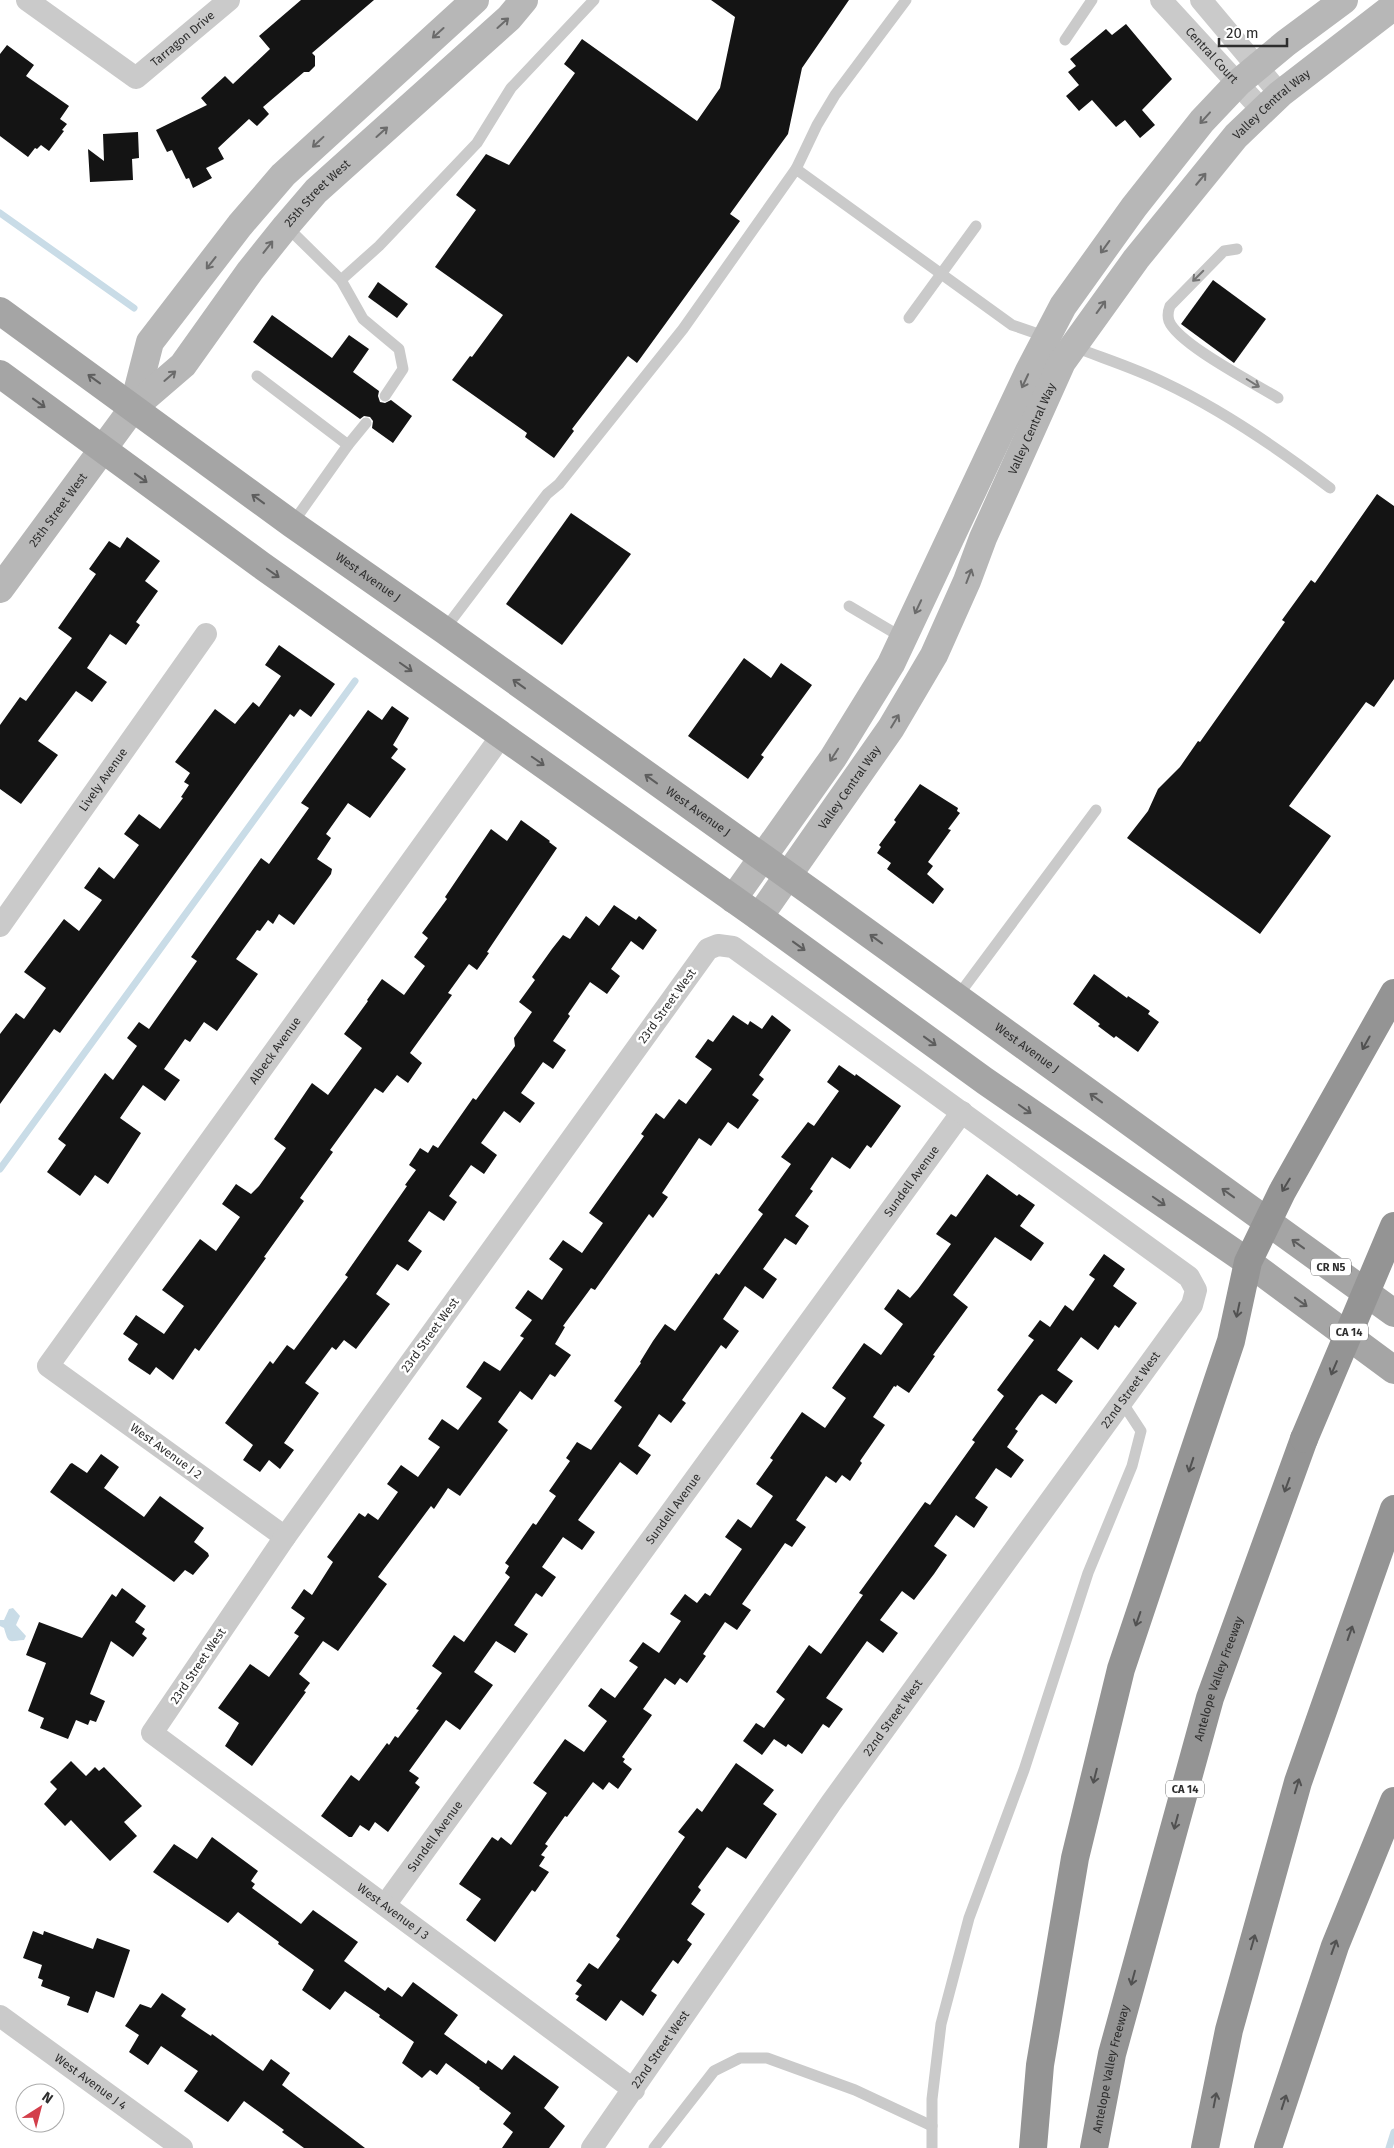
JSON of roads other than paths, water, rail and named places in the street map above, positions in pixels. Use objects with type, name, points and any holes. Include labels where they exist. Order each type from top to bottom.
[{"type":"highway","points":[[1033,2148],[1040,2065],[1075,1858],[1121,1669],[1231,1341],[1248,1262],[1282,1192],[1394,993]]},
{"type":"highway","name":"Antelope Valley Freeway","points":[[1094,2148],[1112,2054],[1210,1698],[1304,1439],[1394,1226]]},
{"type":"highway","points":[[1205,2148],[1229,2030],[1298,1782],[1394,1509]]},
{"type":"highway","points":[[1268,2148],[1335,1946],[1394,1801]]},
{"type":"main road","name":"West Avenue J","points":[[0,311],[292,524],[444,630],[788,876],[1394,1313]]},
{"type":"main road","points":[[0,374],[261,564],[759,917],[985,1081],[1248,1262],[1394,1370]]},
{"type":"street","name":"Tarragon Drive","points":[[27,0],[136,78],[229,0]]},
{"type":"street","name":"25th Street West","points":[[133,408],[150,342],[240,225],[283,175],[475,0]]},
{"type":"street","name":"25th Street West","points":[[0,590],[133,408],[183,365],[250,270],[316,192],[509,18],[524,0]]},
{"type":"street","name":"Central Court","points":[[1161,0],[1248,75]]},
{"type":"street","name":"Central Court","points":[[1201,0],[1248,75],[1271,102]]},
{"type":"street","name":"Valley Central Way","points":[[759,917],[891,728],[934,655],[967,581],[983,538],[1062,362],[1060,342],[1063,306],[1134,206],[1202,121],[1248,75],[1286,43],[1344,0]]},
{"type":"street","name":"Valley Central Way","points":[[733,899],[833,758],[891,664],[1020,389],[1136,259],[1236,136],[1271,102],[1394,6]]},
{"type":"street","name":"Lively Avenue","points":[[0,926],[206,634]]},
{"type":"street","name":"Albeck Avenue","points":[[48,1366],[502,735]]},
{"type":"street","name":"23rd Street West","points":[[152,1733],[285,1537],[708,949],[718,945],[733,947],[962,1112]]},
{"type":"street","name":"22nd Street West","points":[[592,2148],[831,1803],[1192,1305],[1196,1290],[1189,1277],[962,1112]]},
{"type":"street","name":"Sundell Avenue","points":[[385,1905],[962,1112]]},
{"type":"street","name":"West Avenue J 2","points":[[48,1366],[285,1537]]},
{"type":"street","name":"West Avenue J 3","points":[[152,1733],[634,2090]]},
{"type":"street","name":"West Avenue J 4","points":[[0,2016],[182,2148]]},
{"type":"lane","points":[[341,280],[379,246],[477,142],[511,88],[594,0]]},
{"type":"lane","points":[[444,630],[547,494],[559,484],[683,329],[796,169],[834,95],[906,0]]},
{"type":"lane","points":[[1065,40],[1092,0]]},
{"type":"lane","points":[[796,169],[1012,325],[1164,382],[1214,410],[1303,468],[1330,488]]},
{"type":"lane","points":[[286,226],[341,280],[363,319],[399,349],[403,369],[385,396]]},
{"type":"lane","points":[[909,318],[976,226]]},
{"type":"lane","points":[[1237,249],[1224,252],[1170,306],[1167,314],[1169,322],[1188,342],[1278,398]]},
{"type":"lane","points":[[257,376],[348,445]]},
{"type":"lane","points":[[292,524],[348,445],[366,423]]},
{"type":"lane","points":[[849,606],[904,638]]},
{"type":"lane","points":[[956,997],[1096,810]]},
{"type":"lane","points":[[932,2148],[932,2098],[941,2024],[969,1918],[1024,1770],[1088,1573],[1132,1466],[1141,1431],[1122,1402]]},
{"type":"lane","points":[[654,2148],[714,2071],[740,2058],[767,2058],[855,2090],[932,2126]]},
{"type":"water","points":[[13,1608],[20,1616],[16,1625],[26,1636],[24,1640],[8,1640],[4,1628],[0,1626],[0,1620],[4,1620],[9,1609]]},
{"type":"waterway","points":[[0,213],[134,308]]},
{"type":"waterway","points":[[0,1169],[355,681]]},
{"type":"waterway","points":[[1389,2148],[1394,2132]]}]
